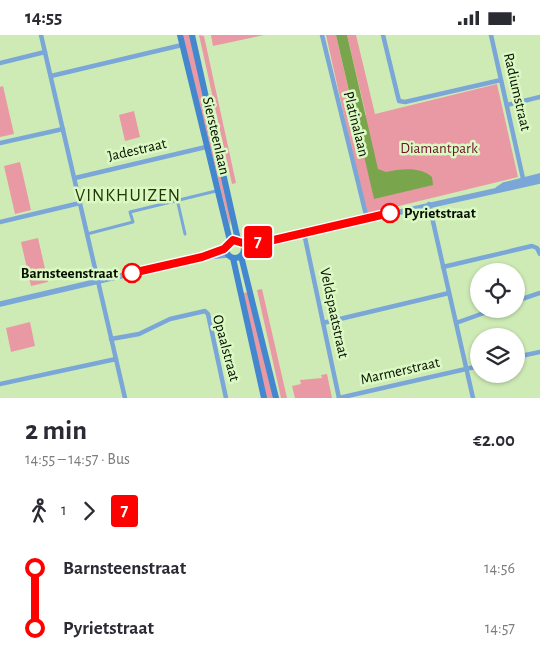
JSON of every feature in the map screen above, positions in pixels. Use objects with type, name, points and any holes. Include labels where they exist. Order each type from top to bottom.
[{"type":"main road","name":"Siersteenlaan","points":[[180,35],[231,256]]},
{"type":"main road","name":"Siersteenlaan","points":[[192,35],[243,254]]},
{"type":"main road","points":[[228,244],[240,242]]},
{"type":"main road","points":[[264,398],[231,256],[243,254],[276,398]]},
{"type":"street","points":[[41,35],[125,398]]},
{"type":"street","name":"Platinalaan","points":[[322,35],[367,219]]},
{"type":"street","points":[[383,35],[399,101],[405,102],[501,81]]},
{"type":"street","name":"Radiumstraat","points":[[491,35],[524,182]]},
{"type":"street","points":[[51,76],[182,45]]},
{"type":"street","points":[[0,63],[45,52]]},
{"type":"street","points":[[507,105],[540,97]]},
{"type":"street","points":[[0,143],[63,129]]},
{"type":"street","name":"Jadestraat","points":[[75,178],[206,147]]},
{"type":"street","points":[[524,182],[540,177]]},
{"type":"street","points":[[240,242],[265,242],[498,189],[504,185],[540,181]]},
{"type":"street","points":[[87,235],[132,222],[130,212],[216,191]]},
{"type":"street","points":[[177,199],[185,234]]},
{"type":"street","points":[[0,222],[80,203]]},
{"type":"street","points":[[429,204],[473,398]]},
{"type":"street","name":"Veldspaatstraat","points":[[304,233],[339,398]]},
{"type":"street","points":[[243,254],[265,242]]},
{"type":"street","points":[[202,257],[228,244]]},
{"type":"street","points":[[443,267],[532,246],[537,248],[540,254]]},
{"type":"street","points":[[0,304],[202,257],[231,256]]},
{"type":"street","points":[[323,323],[449,293]]},
{"type":"street","points":[[525,298],[540,293]]},
{"type":"street","name":"Opaalstraat","points":[[111,339],[139,334],[170,319],[205,311],[208,314],[226,398]]},
{"type":"street","points":[[456,323],[470,318]]},
{"type":"street","points":[[525,355],[540,352]]},
{"type":"street","points":[[0,384],[116,359]]},
{"type":"street","name":"Marmerstraat","points":[[339,398],[470,368]]},
{"type":"green space","points":[[182,35],[190,35],[231,211],[230,227]]},
{"type":"green space","points":[[199,35],[204,36],[236,183],[232,184]]},
{"type":"green space","points":[[211,35],[264,35],[213,46]]},
{"type":"green space","name":"Diamantpark","points":[[326,35],[336,35],[355,118],[366,115],[347,35],[356,35],[375,114],[497,84],[518,177],[366,214]]},
{"type":"green space","points":[[3,86],[14,134],[0,137],[0,87]]},
{"type":"green space","points":[[134,111],[140,137],[125,141],[119,115]]},
{"type":"green space","points":[[20,162],[31,210],[15,214],[4,166]]},
{"type":"green space","points":[[38,238],[48,282],[31,286],[21,242]]},
{"type":"green space","points":[[262,289],[287,398],[281,398],[257,290]]},
{"type":"green space","points":[[250,292],[274,398],[266,398],[243,293]]},
{"type":"green space","points":[[30,322],[35,346],[11,352],[6,328]]},
{"type":"green space","points":[[327,374],[332,398],[295,398],[292,386],[301,384],[300,380],[322,378],[321,375]]},
{"type":"shaded area","points":[[336,35],[347,35],[378,169],[386,172],[404,169],[422,171],[432,177],[433,185],[374,199]]},
{"type":"bus line","name":"7","points":[[132,273],[202,257],[224,249],[233,240],[240,241],[242,244],[265,242],[390,213]]},
{"type":"place","name":"Pyrietstraat","points":[[390,213]]},
{"type":"place","name":"Barnsteenstraat","points":[[132,273]]},
{"type":"district","name":"VINKHUIZEN","points":[[128,196]]}]
